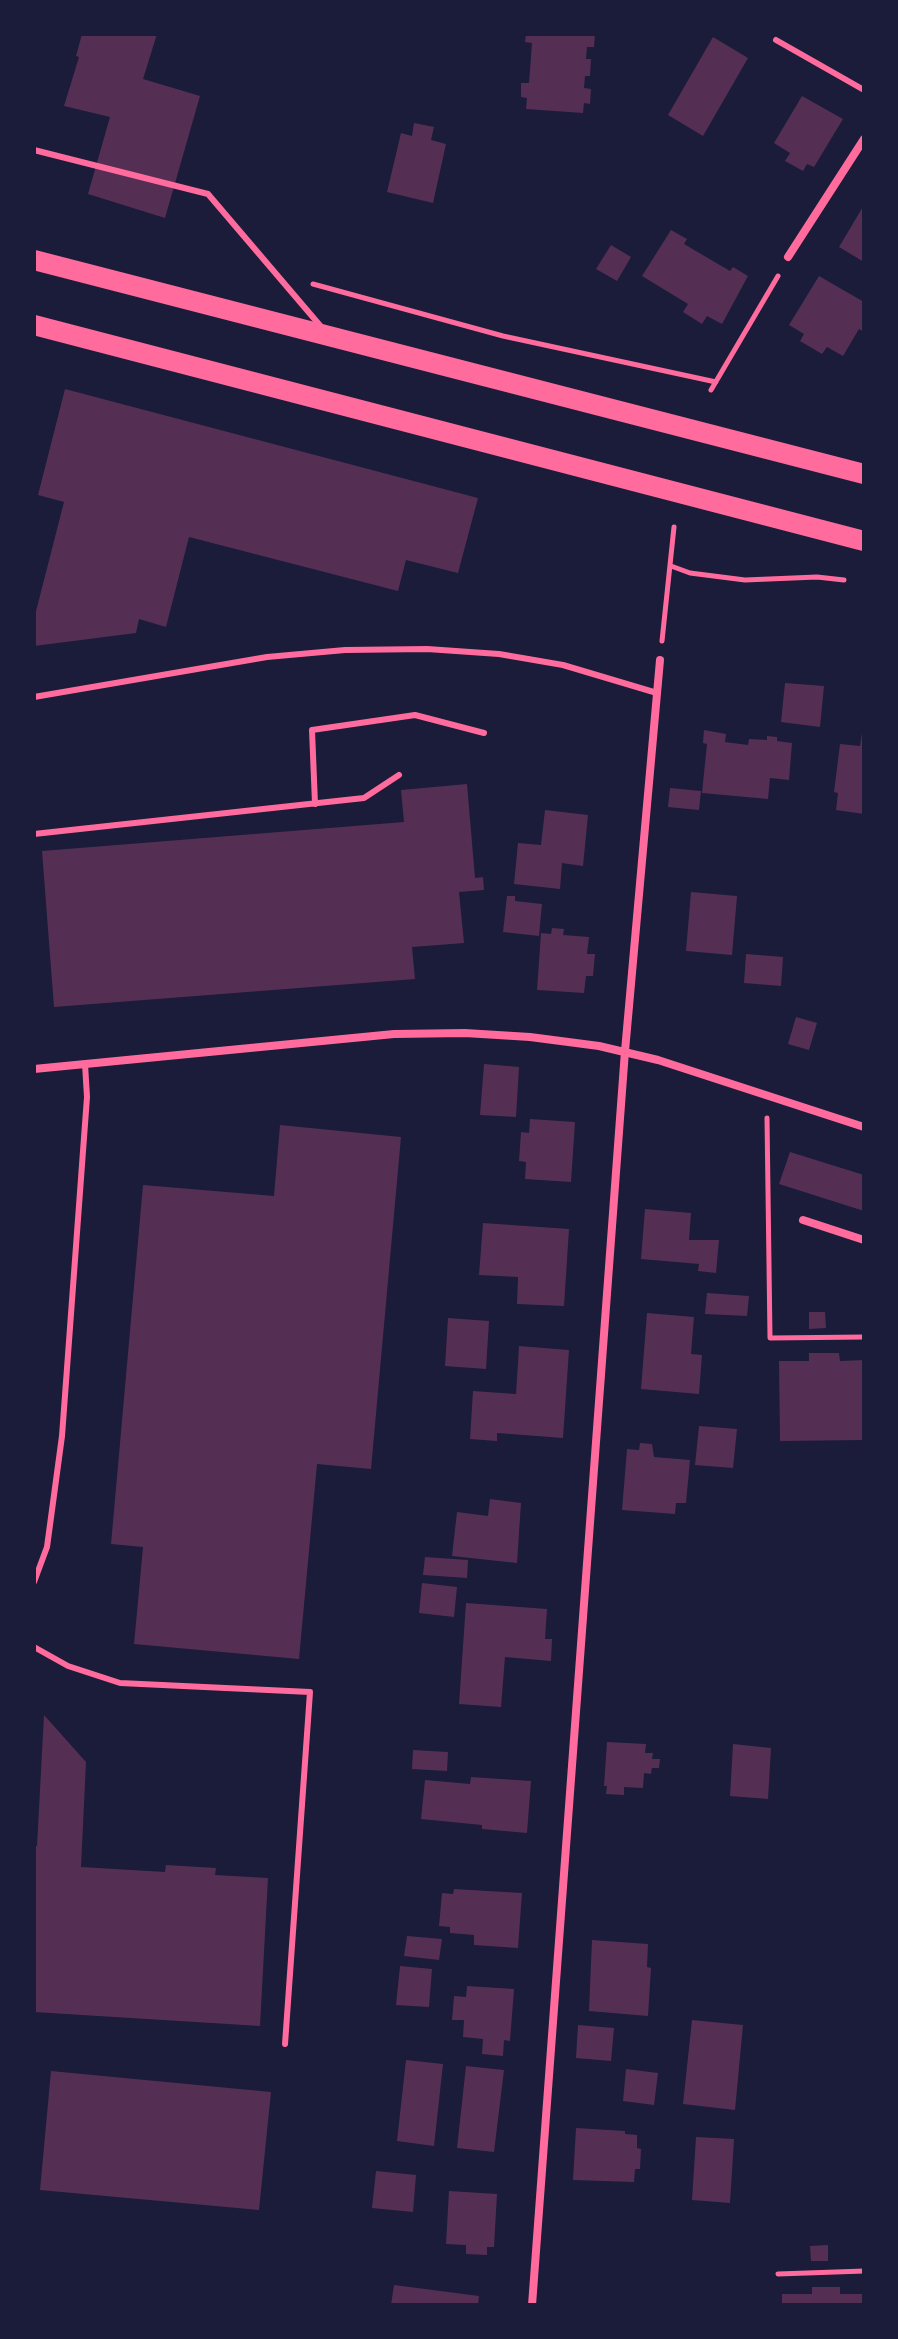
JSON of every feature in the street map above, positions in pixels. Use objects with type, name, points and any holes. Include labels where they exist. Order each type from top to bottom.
[{"type":"main road","points":[[34,260],[864,474]]},
{"type":"main road","points":[[34,325],[864,541]]},
{"type":"street","points":[[788,257],[864,139]]},
{"type":"street","points":[[532,2305],[625,1051],[660,660]]},
{"type":"street","points":[[34,1069],[394,1034],[465,1033],[530,1037],[625,1051],[766,1093],[864,1127]]},
{"type":"street","points":[[803,1220],[864,1240]]},
{"type":"lane","points":[[776,40],[864,90]]},
{"type":"lane","points":[[34,150],[208,194],[328,335]]},
{"type":"lane","points":[[34,697],[267,657],[345,650],[427,649],[499,654],[563,665],[657,693]]},
{"type":"lane","points":[[315,804],[312,730],[415,715],[484,733]]},
{"type":"lane","points":[[34,834],[364,798],[399,775]]},
{"type":"lane","points":[[34,1582],[47,1547],[62,1436],[87,1097],[85,1064]]},
{"type":"lane","points":[[34,1647],[68,1666],[120,1683],[310,1692],[285,2044]]},
{"type":"path","points":[[711,390],[788,257]]},
{"type":"path","points":[[277,274],[503,336],[716,382]]},
{"type":"path","points":[[660,660],[674,527]]},
{"type":"path","points":[[671,566],[690,573],[745,580],[817,577],[844,580]]},
{"type":"path","points":[[766,1093],[770,1338],[864,1337]]},
{"type":"path","points":[[778,2274],[864,2271]]},
{"type":"building","points":[[82,34],[157,34],[143,79],[200,96],[165,218],[88,194],[110,117],[64,106],[79,57],[76,56]]},
{"type":"building","points":[[526,34],[595,34],[594,47],[587,47],[586,59],[591,59],[590,76],[585,76],[584,88],[591,89],[590,104],[584,103],[583,113],[526,109],[527,98],[521,97],[521,83],[529,83],[532,43],[525,42]]},
{"type":"building","points":[[713,37],[748,58],[703,136],[668,115]]},
{"type":"building","points":[[802,96],[843,119],[814,167],[807,164],[803,171],[785,161],[790,153],[774,143]]},
{"type":"building","points":[[414,123],[434,127],[431,140],[446,144],[433,203],[387,192],[401,133],[412,136]]},
{"type":"building","points":[[864,205],[864,262],[839,247]]},
{"type":"building","points":[[671,230],[687,239],[684,244],[730,271],[733,267],[748,276],[722,324],[707,316],[702,324],[683,312],[688,304],[642,276]]},
{"type":"building","points":[[611,245],[631,257],[617,281],[596,269]]},
{"type":"building","points":[[819,276],[864,302],[864,332],[859,329],[843,356],[827,347],[822,354],[800,341],[804,334],[789,325]]},
{"type":"building","points":[[65,389],[478,498],[458,573],[406,560],[398,591],[189,537],[166,627],[139,619],[136,633],[34,646],[34,619],[64,502],[38,495]]},
{"type":"building","points":[[785,683],[824,686],[820,727],[781,722]]},
{"type":"building","points":[[704,730],[726,734],[725,742],[748,745],[749,739],[767,740],[767,736],[792,743],[789,780],[770,778],[768,799],[702,793],[707,744],[703,743]]},
{"type":"building","points":[[862,733],[864,814],[836,810],[838,793],[834,792],[840,744],[860,746]]},
{"type":"building","points":[[467,784],[475,878],[483,877],[484,890],[459,892],[464,943],[412,947],[415,979],[54,1007],[42,851],[404,822],[401,790]]},
{"type":"building","points":[[670,788],[701,791],[699,810],[668,807]]},
{"type":"building","points":[[545,810],[588,815],[583,866],[562,863],[560,889],[514,884],[518,843],[541,845]]},
{"type":"building","points":[[691,892],[737,896],[732,955],[686,951]]},
{"type":"building","points":[[507,896],[515,896],[515,901],[542,904],[539,936],[503,932]]},
{"type":"building","points":[[552,928],[564,929],[563,935],[589,937],[587,954],[595,954],[593,976],[586,976],[584,993],[537,990],[541,933],[551,934]]},
{"type":"building","points":[[746,954],[783,957],[781,986],[744,983]]},
{"type":"building","points":[[796,1017],[817,1023],[809,1050],[788,1044]]},
{"type":"building","points":[[484,1064],[519,1067],[516,1117],[480,1115]]},
{"type":"building","points":[[530,1119],[575,1122],[571,1182],[525,1179],[526,1162],[519,1161],[521,1132],[529,1133]]},
{"type":"building","points":[[280,1125],[401,1137],[371,1469],[317,1464],[299,1659],[134,1644],[143,1547],[111,1544],[143,1185],[274,1196]]},
{"type":"building","points":[[790,1152],[864,1175],[864,1211],[779,1184]]},
{"type":"building","points":[[645,1209],[691,1213],[689,1240],[719,1240],[716,1273],[698,1271],[699,1264],[641,1259]]},
{"type":"building","points":[[483,1223],[569,1229],[564,1306],[517,1304],[518,1277],[479,1275]]},
{"type":"building","points":[[707,1293],[749,1296],[747,1316],[705,1314]]},
{"type":"building","points":[[809,1312],[825,1312],[826,1328],[809,1329]]},
{"type":"building","points":[[647,1313],[694,1317],[691,1354],[702,1355],[699,1394],[641,1389]]},
{"type":"building","points":[[448,1318],[489,1321],[486,1369],[445,1366]]},
{"type":"building","points":[[519,1346],[569,1350],[563,1438],[497,1433],[497,1441],[470,1439],[473,1391],[516,1394]]},
{"type":"building","points":[[809,1353],[839,1353],[840,1361],[864,1360],[864,1440],[780,1441],[779,1361],[809,1361]]},
{"type":"building","points":[[699,1426],[737,1429],[733,1468],[695,1465]]},
{"type":"building","points":[[640,1443],[652,1444],[654,1457],[690,1460],[686,1503],[676,1503],[675,1514],[622,1510],[627,1449],[639,1450]]},
{"type":"building","points":[[490,1499],[521,1503],[517,1563],[452,1556],[457,1512],[488,1516]]},
{"type":"building","points":[[425,1557],[468,1560],[467,1578],[423,1575]]},
{"type":"building","points":[[422,1583],[457,1587],[454,1617],[419,1613]]},
{"type":"building","points":[[466,1603],[547,1609],[545,1639],[552,1639],[551,1661],[505,1657],[501,1707],[459,1704]]},
{"type":"building","points":[[44,1715],[86,1762],[81,1867],[165,1872],[166,1865],[216,1868],[215,1875],[268,1878],[260,2026],[34,2012],[34,1846],[37,1846]]},
{"type":"building","points":[[607,1742],[646,1744],[645,1753],[653,1753],[652,1759],[660,1759],[659,1768],[652,1768],[651,1774],[644,1773],[643,1788],[624,1787],[624,1795],[606,1794]]},
{"type":"building","points":[[733,1744],[771,1748],[768,1799],[730,1796]]},
{"type":"building","points":[[413,1750],[448,1752],[447,1771],[412,1769]]},
{"type":"building","points":[[471,1777],[531,1781],[527,1833],[421,1819],[425,1780],[470,1784]]},
{"type":"building","points":[[454,1889],[522,1893],[518,1948],[474,1945],[474,1935],[450,1933],[450,1927],[439,1926],[442,1893],[453,1894]]},
{"type":"building","points":[[407,1936],[442,1939],[439,1960],[404,1956]]},
{"type":"building","points":[[592,1940],[648,1944],[647,1967],[651,1968],[648,2016],[589,2011]]},
{"type":"building","points":[[400,1966],[432,1969],[429,2007],[396,2005]]},
{"type":"building","points":[[467,1986],[514,1989],[510,2041],[504,2040],[503,2056],[482,2054],[483,2039],[463,2037],[464,2020],[452,2020],[454,1996],[466,1997]]},
{"type":"building","points":[[692,2020],[743,2025],[735,2110],[683,2104]]},
{"type":"building","points":[[578,2025],[614,2028],[611,2061],[576,2058]]},
{"type":"building","points":[[406,2060],[443,2064],[434,2146],[397,2141]]},
{"type":"building","points":[[466,2066],[504,2070],[494,2152],[457,2148]]},
{"type":"building","points":[[626,2069],[658,2073],[654,2105],[623,2101]]},
{"type":"building","points":[[51,2071],[271,2092],[259,2210],[40,2190]]},
{"type":"building","points":[[576,2128],[625,2131],[625,2134],[637,2135],[637,2148],[641,2149],[640,2169],[635,2169],[634,2182],[573,2180]]},
{"type":"building","points":[[696,2137],[734,2139],[730,2203],[692,2200]]},
{"type":"building","points":[[376,2171],[416,2175],[413,2212],[372,2208]]},
{"type":"building","points":[[449,2191],[497,2194],[494,2247],[487,2247],[487,2255],[466,2254],[466,2245],[446,2244]]},
{"type":"building","points":[[828,2245],[828,2261],[811,2261],[810,2246]]},
{"type":"building","points":[[394,2285],[479,2296],[478,2305],[391,2305]]},
{"type":"building","points":[[812,2287],[840,2287],[840,2294],[864,2294],[864,2305],[782,2305],[782,2294],[812,2294]]}]
